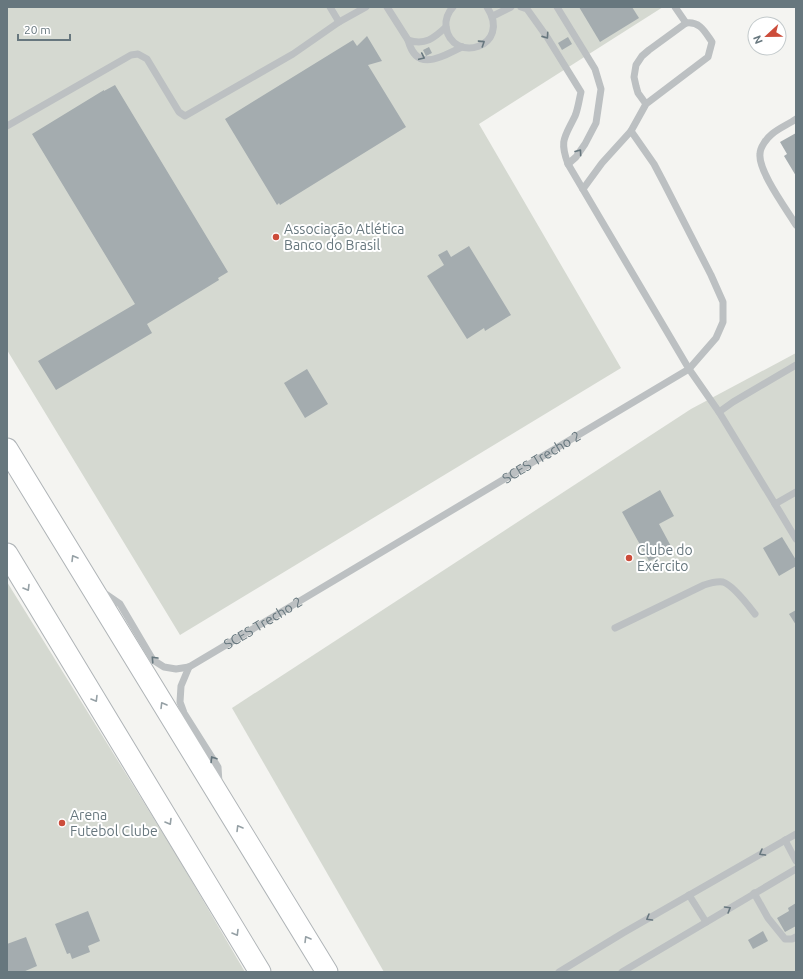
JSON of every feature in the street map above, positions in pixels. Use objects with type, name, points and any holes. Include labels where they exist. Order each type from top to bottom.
[{"type":"main road","name":"SCES Trecho 2","points":[[7,450],[327,972]]},
{"type":"main road","points":[[7,554],[260,972]]},
{"type":"lane","points":[[330,7],[340,22]]},
{"type":"lane","points":[[7,126],[131,55],[138,54],[147,58],[179,112],[185,116],[293,54],[340,22],[366,7]]},
{"type":"lane","points":[[387,7],[408,40],[413,52],[423,60],[431,61],[462,47]]},
{"type":"lane","points":[[453,7],[448,15],[446,27],[448,33],[454,42],[462,47],[473,48],[483,44],[491,37],[494,26],[493,16],[487,7]]},
{"type":"lane","points":[[493,16],[511,7]]},
{"type":"lane","points":[[521,7],[527,9],[547,37],[581,92],[576,115],[566,132],[563,144],[563,152],[568,164],[689,369],[719,412],[796,539]]},
{"type":"lane","points":[[557,7],[595,69],[601,89],[596,123],[585,144],[576,157],[568,164]]},
{"type":"lane","points":[[675,7],[686,23]]},
{"type":"lane","points":[[583,189],[602,162],[631,131],[646,104],[708,57],[712,42],[702,27],[693,22],[686,23],[645,53],[636,65],[634,77],[636,86],[646,104]]},
{"type":"lane","points":[[408,40],[421,43],[435,38],[446,27]]},
{"type":"lane","points":[[796,119],[773,133],[762,146],[760,154],[761,164],[774,190],[796,225]]},
{"type":"lane","name":"SCES Trecho 2","points":[[89,584],[120,604],[153,660],[164,667],[176,669],[189,667],[689,369],[716,338],[723,322],[723,302],[711,275],[654,164],[631,131]]},
{"type":"lane","points":[[719,412],[796,364]]},
{"type":"lane","points":[[776,504],[796,492]]},
{"type":"lane","points":[[615,628],[704,585],[714,582],[724,582],[732,588],[756,614]]},
{"type":"lane","name":"SCES Trecho 2","points":[[189,667],[181,686],[180,702],[184,713],[218,767],[220,797]]},
{"type":"lane","points":[[559,972],[796,834]]},
{"type":"lane","points":[[785,840],[796,861]]},
{"type":"lane","points":[[622,972],[796,869]]},
{"type":"lane","points":[[754,893],[768,918],[785,939],[792,939],[796,937]]},
{"type":"lane","points":[[689,895],[706,922]]},
{"type":"shaded area","name":"Associação Atlética Banco do Brasil","points":[[7,7],[663,7],[479,124],[621,368],[180,635],[7,350]]},
{"type":"shaded area","name":"Clube do Exército","points":[[796,353],[796,972],[384,972],[232,708],[691,409]]},
{"type":"shaded area","name":"Arena Futebol Clube","points":[[7,582],[177,856],[245,972],[7,972]]},
{"type":"building","points":[[579,7],[632,7],[639,18],[600,42]]},
{"type":"building","points":[[367,36],[382,61],[368,65],[406,127],[280,205],[279,203],[277,205],[225,119],[353,40],[357,46]]},
{"type":"building","points":[[568,37],[572,44],[562,50],[558,43]]},
{"type":"building","points":[[429,47],[432,53],[426,56],[423,50]]},
{"type":"building","points":[[115,85],[228,272],[218,278],[219,280],[147,324],[152,333],[56,390],[38,361],[135,304],[32,134],[104,90]]},
{"type":"building","points":[[796,133],[796,176],[784,156],[787,154],[780,142]]},
{"type":"building","points":[[469,246],[511,315],[485,331],[484,328],[467,339],[427,276],[444,265],[438,255],[447,250],[451,257]]},
{"type":"building","points":[[307,369],[328,404],[305,418],[284,383]]},
{"type":"building","points":[[660,490],[674,516],[659,524],[673,550],[649,561],[622,512]]},
{"type":"building","points":[[782,537],[796,560],[796,566],[779,576],[763,548]]},
{"type":"building","points":[[796,610],[796,625],[789,614]]},
{"type":"building","points":[[796,903],[796,926],[785,932],[777,918],[789,911],[788,908]]},
{"type":"building","points":[[88,911],[100,941],[88,946],[90,952],[72,959],[70,953],[67,954],[55,924]]},
{"type":"building","points":[[763,931],[768,941],[753,949],[748,940]]},
{"type":"building","points":[[26,937],[37,966],[23,972],[7,972],[7,944]]},
{"type":"place","name":"Associação Atlética Banco do Brasil","points":[[276,237]]},
{"type":"place","name":"Clube do Exército","points":[[629,558]]},
{"type":"place","name":"Arena Futebol Clube","points":[[62,823]]}]
